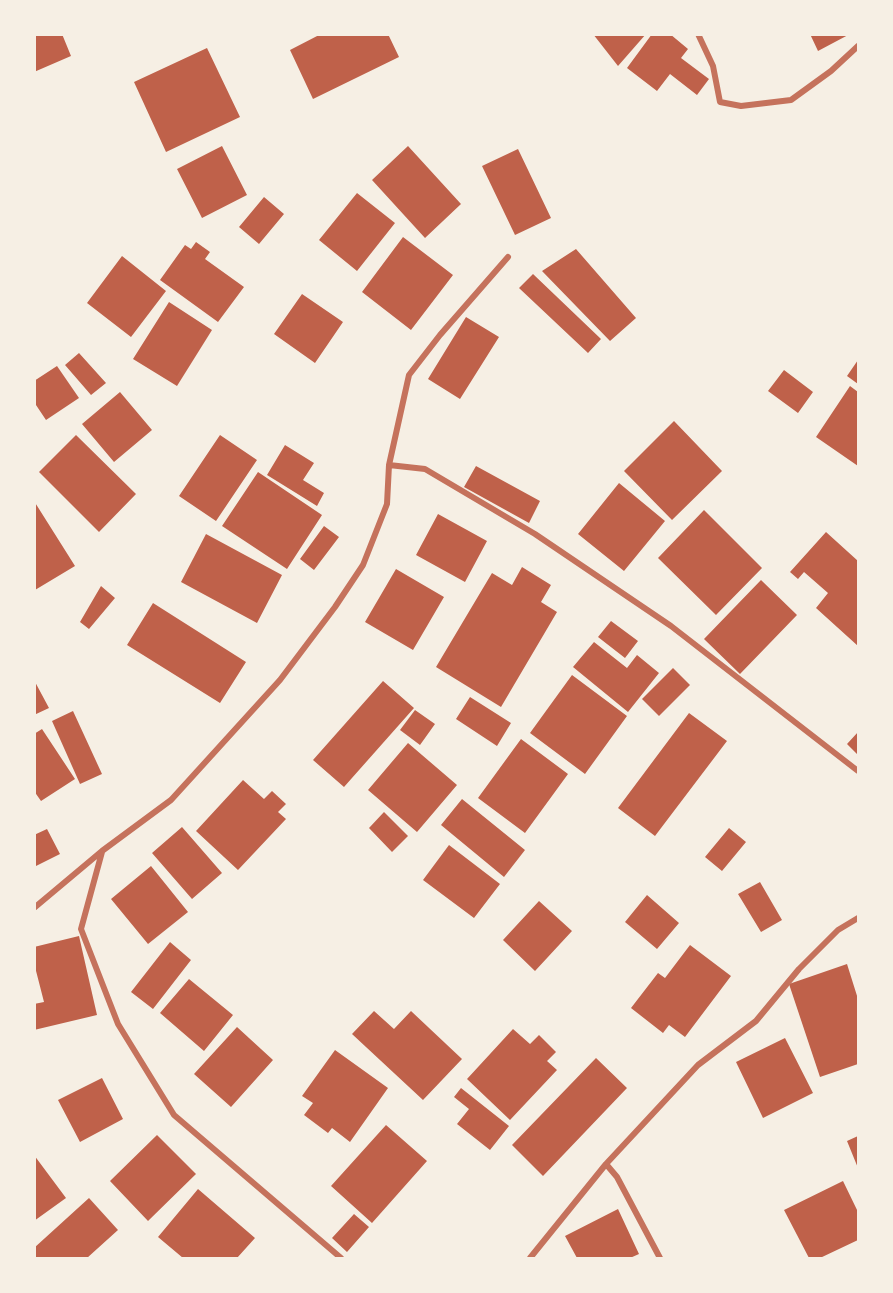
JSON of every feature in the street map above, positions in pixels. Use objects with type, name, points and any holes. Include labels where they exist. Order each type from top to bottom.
[{"type":"street","points":[[698,34],[713,66],[720,102],[741,106],[791,100],[858,46]]},
{"type":"street","points":[[34,908],[102,851],[171,800],[280,680],[335,607],[363,565],[387,504],[389,465],[410,375],[447,327],[508,257]]},
{"type":"street","points":[[389,465],[425,469],[535,534],[671,626],[858,771]]},
{"type":"street","points":[[102,851],[81,929],[118,1024],[174,1115],[341,1258]]},
{"type":"street","points":[[530,1258],[606,1164],[698,1065],[756,1021],[799,969],[838,930],[858,918]]},
{"type":"street","points":[[606,1164],[617,1178],[660,1258]]},
{"type":"building","points":[[34,34],[62,34],[71,56],[34,72]]},
{"type":"building","points":[[321,34],[388,34],[399,57],[313,99],[290,50]]},
{"type":"building","points":[[593,34],[646,34],[618,66]]},
{"type":"building","points":[[652,34],[670,34],[688,49],[681,58],[709,79],[697,95],[670,74],[657,91],[627,68]]},
{"type":"building","points":[[810,34],[850,34],[818,51]]},
{"type":"building","points":[[207,48],[240,117],[166,152],[134,82]]},
{"type":"building","points":[[222,146],[247,195],[202,218],[177,169]]},
{"type":"building","points":[[408,146],[461,204],[425,238],[372,180]]},
{"type":"building","points":[[518,149],[551,218],[515,235],[482,166]]},
{"type":"building","points":[[357,193],[395,223],[357,271],[319,240]]},
{"type":"building","points":[[264,197],[284,214],[259,244],[239,227]]},
{"type":"building","points":[[403,237],[453,275],[411,330],[362,292]]},
{"type":"building","points":[[196,242],[210,252],[205,259],[244,287],[218,322],[160,280],[185,245],[191,249]]},
{"type":"building","points":[[576,249],[636,318],[610,341],[542,271]]},
{"type":"building","points":[[122,256],[166,291],[131,337],[87,303]]},
{"type":"building","points":[[533,274],[601,339],[588,353],[519,288]]},
{"type":"building","points":[[302,294],[343,322],[315,363],[274,334]]},
{"type":"building","points":[[169,302],[212,330],[177,386],[133,359]]},
{"type":"building","points":[[466,317],[499,337],[460,399],[428,379]]},
{"type":"building","points":[[79,353],[106,383],[91,395],[65,365]]},
{"type":"building","points":[[858,360],[858,384],[847,376]]},
{"type":"building","points":[[57,366],[79,398],[46,420],[34,402],[34,381]]},
{"type":"building","points":[[784,370],[813,392],[798,413],[768,391]]},
{"type":"building","points":[[850,386],[858,392],[858,466],[816,437]]},
{"type":"building","points":[[120,392],[152,430],[114,462],[82,424]]},
{"type":"building","points":[[674,421],[722,471],[672,520],[624,471]]},
{"type":"building","points":[[76,435],[136,494],[99,532],[39,472]]},
{"type":"building","points":[[220,435],[257,460],[216,521],[179,496]]},
{"type":"building","points":[[285,445],[314,463],[303,480],[324,493],[317,506],[267,475]]},
{"type":"building","points":[[476,466],[540,501],[529,523],[464,487]]},
{"type":"building","points":[[258,472],[322,515],[287,569],[222,526]]},
{"type":"building","points":[[619,483],[665,521],[624,571],[578,534]]},
{"type":"building","points":[[34,501],[75,566],[35,590],[34,589]]},
{"type":"building","points":[[704,510],[762,568],[716,615],[658,558]]},
{"type":"building","points":[[438,514],[487,541],[465,582],[416,555]]},
{"type":"building","points":[[324,526],[339,537],[314,570],[300,559]]},
{"type":"building","points":[[826,532],[858,561],[858,646],[816,608],[828,593],[804,572],[798,579],[790,572]]},
{"type":"building","points":[[206,534],[282,575],[257,623],[181,582]]},
{"type":"building","points":[[522,567],[551,585],[541,602],[557,612],[501,707],[436,667],[492,573],[512,585]]},
{"type":"building","points":[[396,569],[444,597],[413,650],[365,622]]},
{"type":"building","points":[[761,580],[797,615],[740,674],[704,639]]},
{"type":"building","points":[[101,586],[115,598],[89,629],[80,622]]},
{"type":"building","points":[[153,603],[246,662],[220,703],[127,645]]},
{"type":"building","points":[[611,621],[638,641],[625,658],[598,637]]},
{"type":"building","points":[[594,642],[627,668],[637,655],[659,673],[628,712],[573,667]]},
{"type":"building","points":[[673,668],[690,685],[659,716],[642,699]]},
{"type":"building","points":[[572,675],[627,716],[585,774],[530,733]]},
{"type":"building","points":[[34,680],[49,708],[34,715]]},
{"type":"building","points":[[383,681],[414,708],[344,787],[313,760]]},
{"type":"building","points":[[470,697],[511,723],[497,746],[456,719]]},
{"type":"building","points":[[415,710],[435,724],[420,745],[400,730]]},
{"type":"building","points":[[73,711],[102,774],[80,784],[52,721]]},
{"type":"building","points":[[689,713],[727,741],[655,836],[618,808]]},
{"type":"building","points":[[42,729],[75,779],[41,801],[34,791],[34,734]]},
{"type":"building","points":[[858,732],[858,755],[847,744]]},
{"type":"building","points":[[521,739],[568,774],[525,833],[478,798]]},
{"type":"building","points":[[408,743],[457,785],[417,832],[368,790]]},
{"type":"building","points":[[243,780],[264,799],[272,791],[286,804],[278,812],[286,819],[238,870],[196,831]]},
{"type":"building","points":[[462,799],[525,850],[504,877],[441,825]]},
{"type":"building","points":[[384,812],[408,836],[392,852],[369,828]]},
{"type":"building","points":[[182,827],[222,873],[192,899],[152,853]]},
{"type":"building","points":[[729,828],[746,842],[722,871],[705,857]]},
{"type":"building","points":[[47,829],[60,854],[34,867],[34,835]]},
{"type":"building","points":[[449,845],[500,884],[474,918],[423,880]]},
{"type":"building","points":[[151,866],[188,912],[148,944],[111,899]]},
{"type":"building","points":[[760,882],[782,920],[761,932],[738,894]]},
{"type":"building","points":[[647,895],[679,923],[657,949],[625,922]]},
{"type":"building","points":[[539,901],[572,931],[535,971],[503,940]]},
{"type":"building","points":[[79,936],[97,1015],[34,1030],[34,1004],[44,1002],[34,963],[34,947]]},
{"type":"building","points":[[170,942],[191,960],[153,1009],[131,992]]},
{"type":"building","points":[[690,945],[731,976],[685,1037],[669,1025],[663,1033],[631,1008],[658,973],[665,978]]},
{"type":"building","points":[[847,964],[858,999],[858,1064],[820,1077],[789,984]]},
{"type":"building","points":[[189,979],[233,1015],[204,1051],[160,1013]]},
{"type":"building","points":[[374,1011],[394,1029],[411,1011],[462,1059],[423,1100],[352,1034]]},
{"type":"building","points":[[237,1027],[273,1060],[231,1107],[194,1074]]},
{"type":"building","points":[[513,1029],[530,1044],[539,1035],[556,1052],[547,1061],[557,1070],[510,1120],[467,1079]]},
{"type":"building","points":[[785,1038],[813,1093],[763,1118],[736,1062]]},
{"type":"building","points":[[335,1050],[388,1088],[350,1142],[332,1128],[328,1133],[304,1115],[313,1103],[302,1096]]},
{"type":"building","points":[[596,1058],[627,1088],[543,1176],[512,1145]]},
{"type":"building","points":[[102,1078],[123,1119],[80,1142],[58,1100]]},
{"type":"building","points":[[461,1088],[509,1126],[490,1150],[457,1124],[469,1109],[454,1097]]},
{"type":"building","points":[[386,1125],[427,1161],[372,1223],[331,1186]]},
{"type":"building","points":[[157,1135],[196,1174],[148,1221],[110,1181]]},
{"type":"building","points":[[858,1136],[858,1168],[847,1141]]},
{"type":"building","points":[[34,1155],[66,1198],[34,1221]]},
{"type":"building","points":[[843,1181],[858,1212],[858,1240],[820,1258],[809,1258],[784,1210]]},
{"type":"building","points":[[198,1189],[255,1238],[237,1258],[183,1258],[158,1237]]},
{"type":"building","points":[[89,1198],[118,1230],[87,1258],[34,1258],[34,1248]]},
{"type":"building","points":[[618,1209],[639,1254],[630,1258],[577,1258],[565,1236]]},
{"type":"building","points":[[354,1214],[369,1227],[347,1252],[332,1238]]}]
